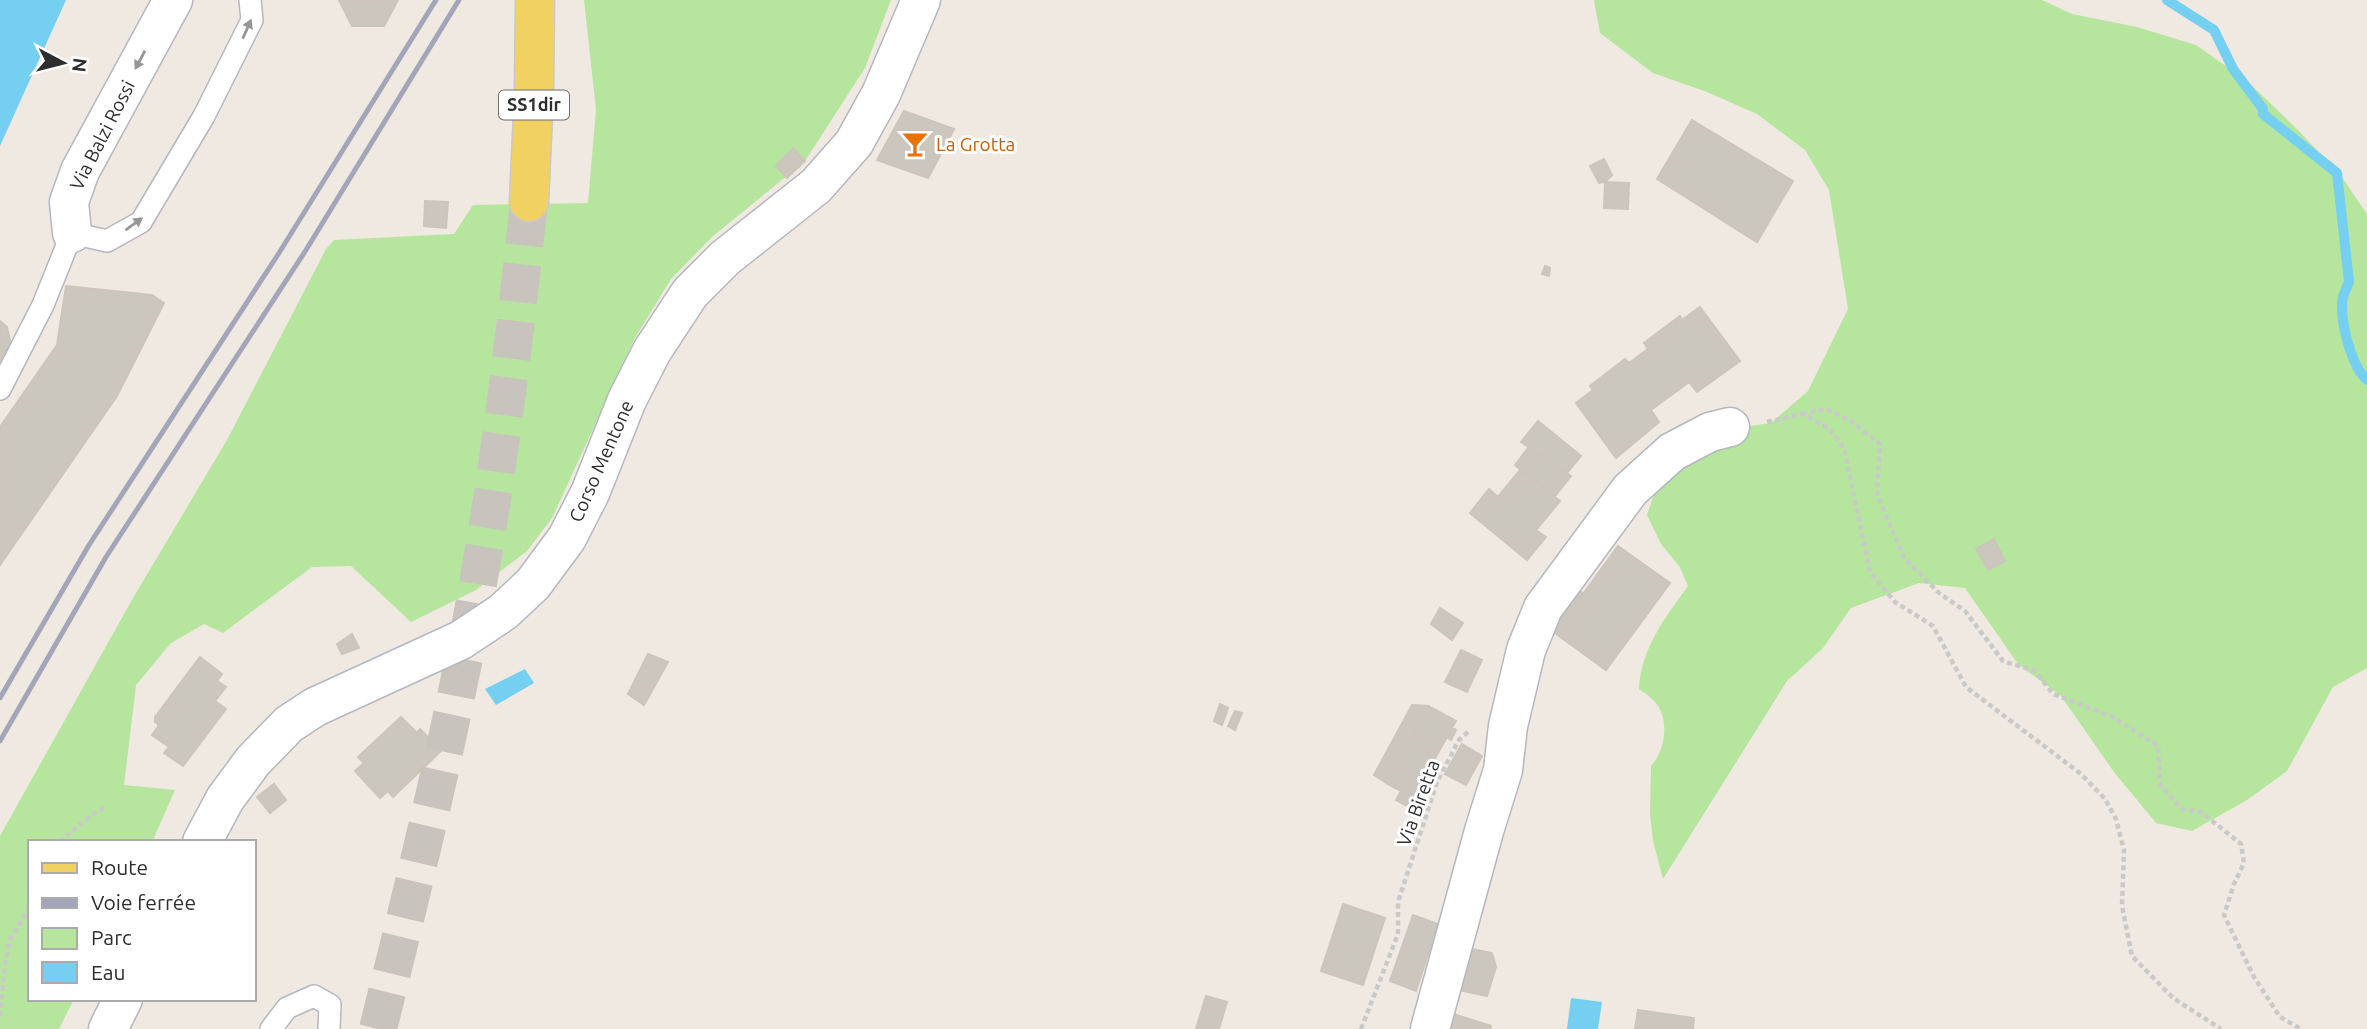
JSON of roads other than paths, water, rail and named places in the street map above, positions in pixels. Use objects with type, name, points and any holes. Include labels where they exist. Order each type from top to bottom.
[{"type":"main road","name":"Via Balzi Rossi","points":[[72,233],[69,202],[80,171],[173,0]]},
{"type":"main road","name":"Corso Mentone","points":[[203,840],[225,799],[253,761],[289,724],[315,707],[461,640],[503,612],[533,584],[567,538],[590,493],[627,400],[652,351],[690,293],[725,258],[816,186],[854,143],[881,94],[921,0]]},
{"type":"main road","name":"SS1dir","points":[[529,202],[534,3]]},
{"type":"main road","points":[[1430,1029],[1503,770],[1508,726],[1526,650],[1544,608],[1630,490],[1672,452],[1710,432],[1730,428]]},
{"type":"main road","points":[[108,1029],[121,1001]]},
{"type":"lane","points":[[72,233],[107,241],[141,222],[204,116],[252,20],[250,0]]},
{"type":"lane","name":"Via Balzi Rossi","points":[[0,389],[43,305],[72,233]]},
{"type":"lane","points":[[271,1029],[287,1008],[314,996],[330,1005],[329,1029]]},
{"type":"water","points":[[0,0],[66,0],[0,146]]},
{"type":"water","points":[[525,669],[534,683],[496,705],[485,689]]},
{"type":"water","points":[[1571,998],[1602,1002],[1598,1029],[1567,1029]]},
{"type":"waterway","points":[[2167,0],[2214,30],[2233,69],[2263,109],[2263,114],[2337,173],[2349,282],[2343,297],[2343,317],[2351,353],[2367,380]]},
{"type":"tunnel","points":[[378,1029],[438,778],[480,574],[504,415],[529,202]]},
{"type":"railway","points":[[0,698],[89,545],[279,253],[436,0]]},
{"type":"railway","points":[[0,741],[106,557],[306,250],[459,0]]},
{"type":"place","name":"La Grotta","points":[[915,144]]}]
